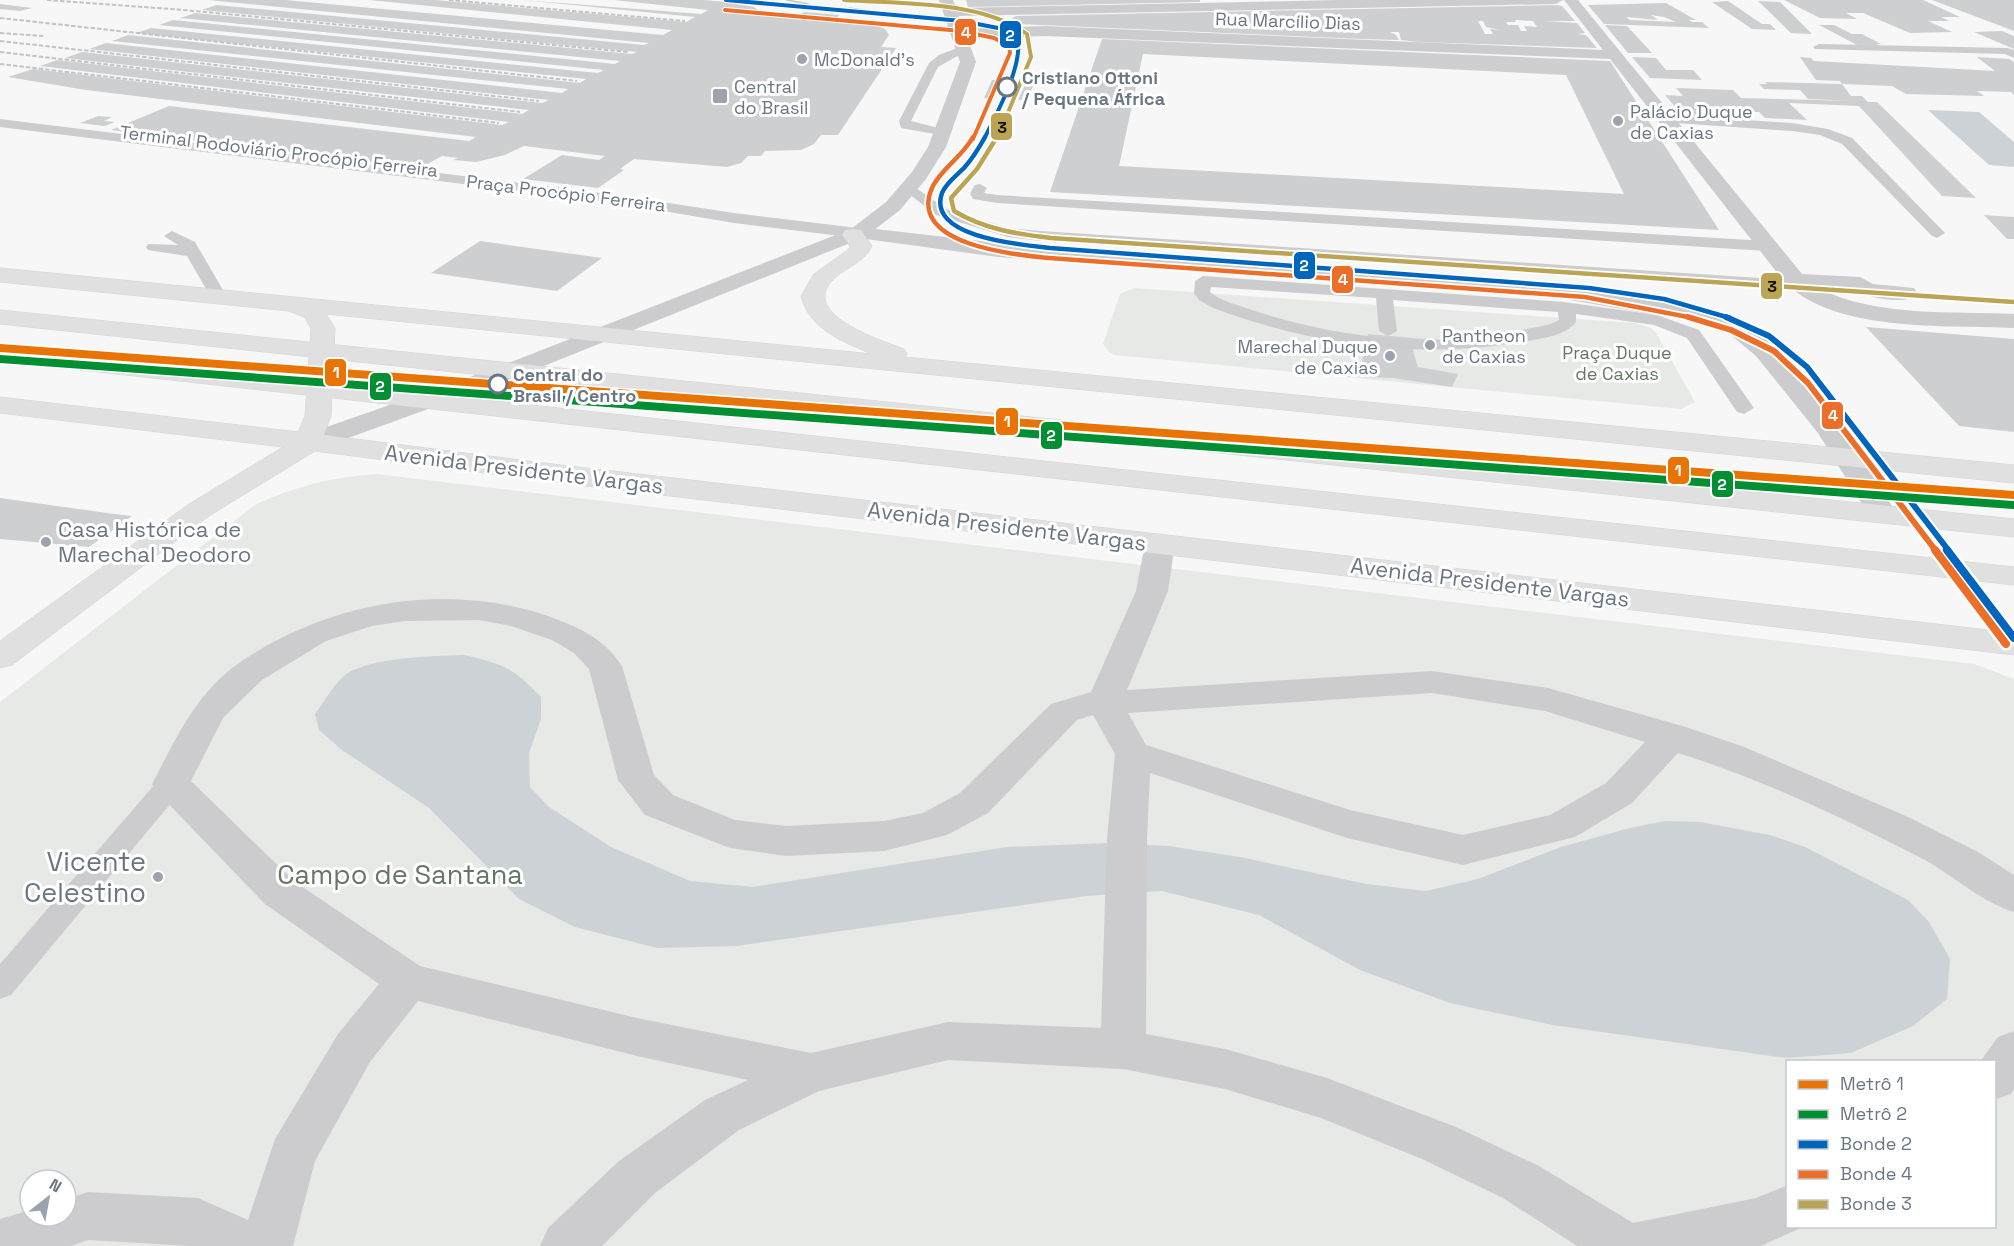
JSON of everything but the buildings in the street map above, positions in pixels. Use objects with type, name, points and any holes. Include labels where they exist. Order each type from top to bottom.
[{"type":"main road","points":[[855,234],[861,246],[858,252],[817,284],[813,294],[814,309],[823,319],[855,338],[924,367]]},
{"type":"main road","points":[[0,275],[2014,474]]},
{"type":"main road","points":[[0,657],[199,510],[308,443],[318,416],[323,328],[318,316],[296,305]]},
{"type":"main road","points":[[0,317],[2014,528]]},
{"type":"main road","points":[[0,354],[2014,576]]},
{"type":"main road","name":"Avenida Presidente Vargas","points":[[0,405],[2014,644]]},
{"type":"street","points":[[308,443],[426,402],[601,336],[855,234],[887,211],[909,187],[937,147],[967,70],[962,41],[947,6],[1556,0]]},
{"type":"street","points":[[1571,0],[1767,246],[1797,281],[1819,297],[1853,308],[2014,321]]},
{"type":"street","name":"Rua Marcílio Dias","points":[[962,41],[1045,30],[1616,55]]},
{"type":"street","points":[[855,234],[998,250],[1310,271],[1470,292],[1572,292],[1685,312],[1736,329],[1757,343],[1804,397],[1848,457],[1882,514]]},
{"type":"street","points":[[1797,281],[1860,284],[1866,290],[1925,294]]},
{"type":"street","points":[[1970,297],[2014,300]]},
{"type":"street","points":[[1104,702],[1152,591],[1160,544]]},
{"type":"street","points":[[812,1073],[637,1037],[408,981],[280,893],[171,784],[208,712],[250,672],[314,634],[367,617],[405,611],[479,610],[518,617],[564,633],[586,646],[604,666],[637,780],[659,805],[730,834],[786,841],[884,836],[933,825],[974,803],[1064,712],[1085,704],[1432,682],[1548,700],[1673,736],[1731,756],[1892,826],[1964,863],[2014,896]]},
{"type":"street","points":[[1104,702],[1133,754],[1127,839],[1123,1049]]},
{"type":"street","points":[[1133,754],[1347,825],[1462,850],[1561,828],[1619,793],[1673,736]]},
{"type":"street","points":[[267,1246],[292,1155],[354,1048],[408,981]]},
{"type":"street","points":[[566,1246],[637,1177],[722,1115],[812,1073],[948,1041],[1123,1049],[1225,1069],[1328,1099],[1406,1130],[1521,1182],[1623,1246]]},
{"type":"street","points":[[1996,1078],[2014,1051]]},
{"type":"street","points":[[1638,1246],[1760,1222],[1786,1210]]},
{"type":"street","points":[[0,1244],[88,1216],[198,1222],[246,1246]]},
{"type":"lane","points":[[941,133],[912,128],[906,125],[905,121],[933,65],[962,41]]},
{"type":"lane","points":[[1818,47],[2010,53]]},
{"type":"lane","points":[[1667,119],[1792,127],[1823,132],[1848,141],[1937,233]]},
{"type":"lane","name":"Praça Procópio Ferreira","points":[[0,123],[610,198],[855,234]]},
{"type":"lane","name":"Terminal Rodoviário Procópio Ferreira","points":[[0,136],[496,198],[690,218],[734,218]]},
{"type":"lane","points":[[909,187],[941,212],[1008,232],[1310,271],[1760,283],[1797,281]]},
{"type":"lane","points":[[980,188],[977,193],[984,198],[1767,246]]},
{"type":"lane","points":[[1292,216],[1310,271]]},
{"type":"lane","points":[[172,236],[189,245],[219,297]]},
{"type":"lane","points":[[154,247],[192,252]]},
{"type":"lane","points":[[1564,307],[1568,315],[1567,322],[1558,327],[1532,334],[1484,342],[1402,344],[1353,339],[1298,329],[1243,313],[1209,300],[1202,294],[1203,281],[1310,271],[1384,294],[1470,292],[1646,318],[1685,329],[1698,338],[1744,408]]},
{"type":"lane","points":[[1384,294],[1388,331]]},
{"type":"lane","points":[[0,986],[171,784]]},
{"type":"green space","name":"Praça Duque de Caxias","points":[[1134,288],[1635,323],[1651,328],[1656,333],[1695,402],[1681,409],[1115,355],[1109,352],[1103,344],[1120,294]]},
{"type":"green space","name":"Campo de Santana","points":[[376,474],[1974,664],[2014,679],[2014,1246],[0,1246],[0,702],[255,505],[329,480]]},
{"type":"shaded area","points":[[1928,110],[1979,112],[2014,142],[2014,167],[1989,165]]},
{"type":"shaded area","points":[[464,655],[507,668],[523,679],[541,697],[541,719],[529,753],[530,787],[549,807],[611,847],[690,881],[753,887],[1007,847],[1107,843],[1168,846],[1240,857],[1366,884],[1426,891],[1478,879],[1561,847],[1630,828],[1665,821],[1700,822],[1770,835],[1805,847],[1908,900],[1929,922],[1950,959],[1947,999],[1913,1026],[1851,1053],[1786,1058],[1553,1025],[1450,1003],[1360,970],[1259,915],[1162,891],[1086,896],[736,946],[657,948],[575,927],[519,899],[429,808],[342,750],[319,730],[315,714],[339,681],[353,670],[401,659]]},
{"type":"tram line","name":"2","points":[[726,0],[962,21],[998,28],[1018,39],[1017,64],[989,129],[978,150],[947,185],[941,196],[942,210],[950,222],[964,231],[982,237],[1001,242],[1050,248],[1196,257],[1589,288],[1664,299],[1700,308],[1758,330],[1789,350],[1816,376],[2014,638]]},
{"type":"tram line","points":[[787,0],[808,4]]},
{"type":"tram line","name":"3","points":[[844,0],[969,12],[1014,24],[1027,34],[1031,57],[996,141],[977,169],[951,198],[954,211],[989,227],[1051,238],[2014,302]]},
{"type":"tram line","points":[[849,8],[911,16]]},
{"type":"tram line","name":"4","points":[[725,10],[961,31],[994,38],[1009,46],[1010,53],[976,133],[963,153],[931,190],[929,209],[937,224],[951,236],[970,244],[1014,254],[1049,258],[1585,297],[1678,314],[1731,330],[1774,351],[1808,383],[2006,644]]},
{"type":"railway","points":[[47,0],[184,10],[628,52]]},
{"type":"railway","points":[[449,0],[685,21]]},
{"type":"railway","points":[[0,18],[577,81]]},
{"type":"railway","points":[[0,33],[44,36]]},
{"type":"railway","points":[[0,41],[539,101]]},
{"type":"railway","points":[[0,52],[520,112]]},
{"type":"railway","points":[[0,64],[499,123]]},
{"type":"metro line","name":"1","points":[[0,348],[2014,495]]},
{"type":"metro line","name":"2","points":[[0,359],[2013,505]]},
{"type":"place","name":"McDonald's","points":[[802,59]]},
{"type":"place","name":"Cristiano Ottoni / Pequena África","points":[[1007,87]]},
{"type":"place","name":"Central do Brasil","points":[[720,96]]},
{"type":"place","name":"Palácio Duque de Caxias","points":[[1618,121]]},
{"type":"place","name":"Pantheon de Caxias","points":[[1430,345]]},
{"type":"place","name":"Marechal Duque de Caxias","points":[[1390,356]]},
{"type":"place","name":"Central do Brasil / Centro","points":[[498,384]]},
{"type":"place","name":"Casa Histórica de Marechal Deodoro","points":[[46,542]]},
{"type":"place","name":"Vicente Celestino","points":[[158,877]]}]
